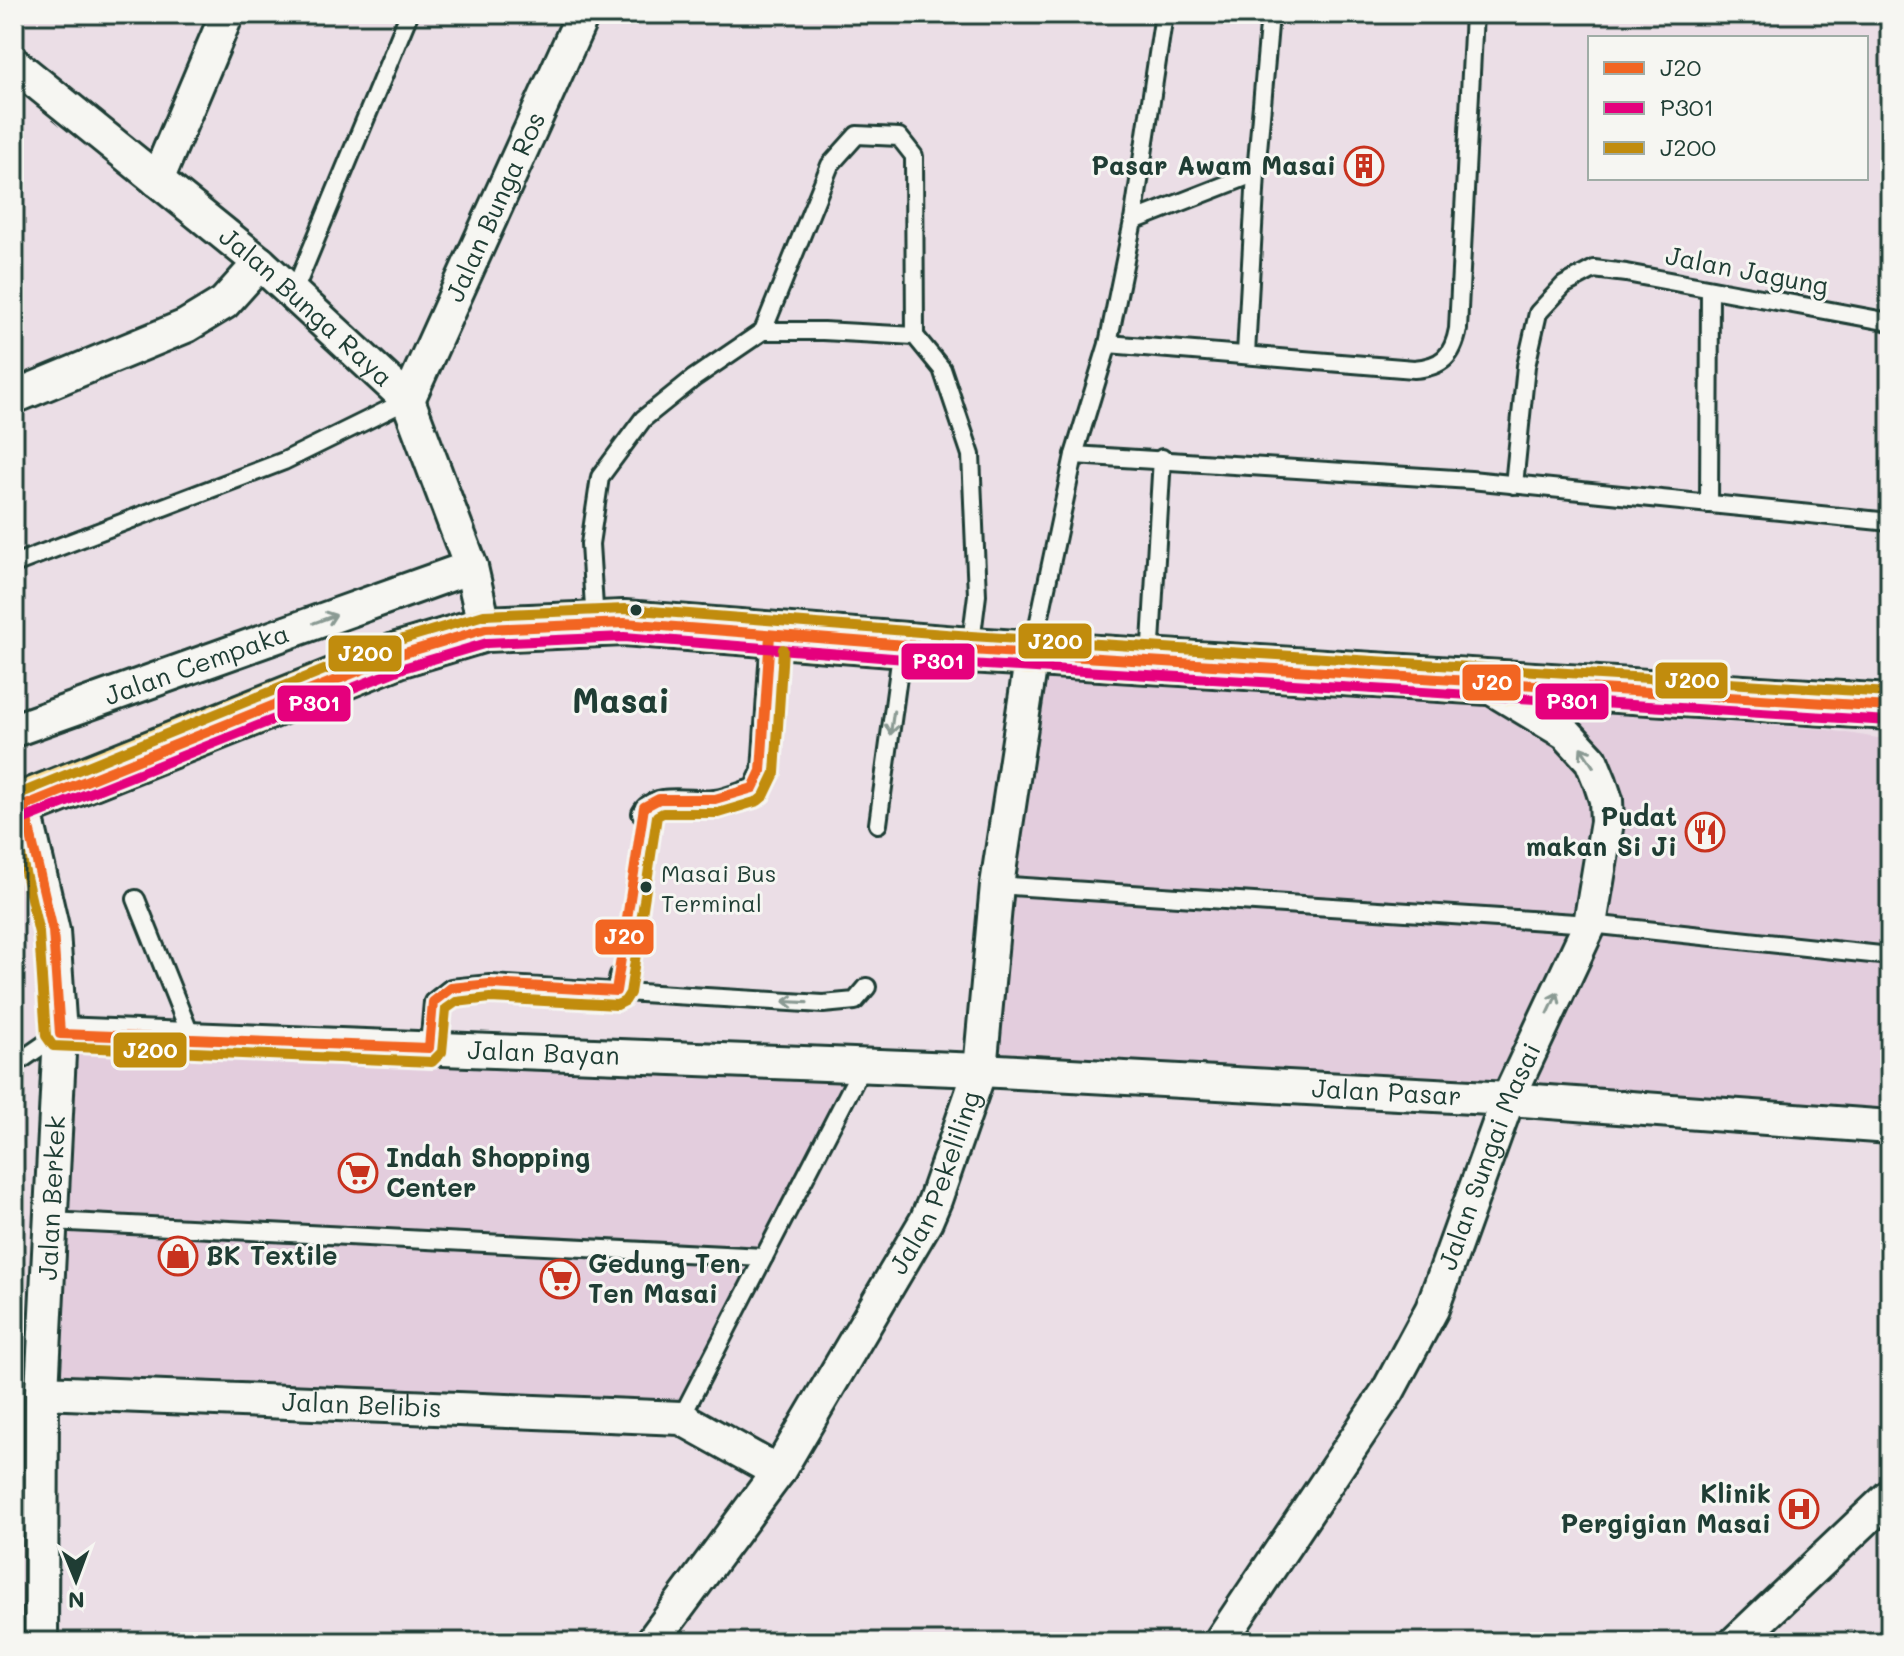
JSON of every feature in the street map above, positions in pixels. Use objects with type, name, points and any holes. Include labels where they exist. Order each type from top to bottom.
[{"type":"main road","points":[[19,807],[398,655],[485,629],[624,623],[902,646],[1890,707]]},
{"type":"street","points":[[157,180],[227,14]]},
{"type":"street","name":"Jalan Bunga Ros","points":[[408,400],[583,14]]},
{"type":"street","name":"Jalan Bunga Raya","points":[[14,64],[260,263],[408,400],[471,567],[485,629]]},
{"type":"street","points":[[14,397],[186,326],[224,303],[260,263]]},
{"type":"street","name":"Jalan Cempaka","points":[[14,730],[471,567]]},
{"type":"street","name":"Jalan Pekeliling","points":[[652,1642],[778,1472],[926,1221],[980,1070],[997,885],[1032,654]]},
{"type":"street","name":"Jalan Sungai Masai","points":[[1220,1642],[1388,1391],[1432,1309],[1508,1099],[1590,924],[1607,822],[1606,800],[1591,760],[1566,733],[1481,681]]},
{"type":"street","name":"Jalan Berkek","points":[[19,807],[53,931],[60,1034],[42,1392],[41,1642]]},
{"type":"street","name":"Jalan Bayan","points":[[60,1034],[980,1070]]},
{"type":"street","name":"Jalan Pasar","points":[[980,1070],[1508,1099],[1890,1127]]},
{"type":"street","name":"Jalan Belibis","points":[[42,1392],[681,1418],[778,1472]]},
{"type":"street","points":[[1736,1642],[1890,1496]]},
{"type":"lane","points":[[293,294],[409,14]]},
{"type":"lane","points":[[1032,654],[1074,455],[1108,344],[1133,221],[1164,14]]},
{"type":"lane","points":[[1246,354],[1256,173],[1270,14]]},
{"type":"lane","points":[[1108,344],[1414,369],[1429,368],[1445,359],[1455,347],[1458,329],[1474,14]]},
{"type":"lane","points":[[595,624],[590,544],[600,477],[643,419],[694,378],[763,331],[830,165],[857,135],[899,137],[914,156],[915,336],[942,369],[971,455],[977,595],[970,650]]},
{"type":"lane","points":[[1133,221],[1256,173]]},
{"type":"lane","name":"Jalan Jagung","points":[[1514,485],[1526,366],[1538,313],[1564,285],[1594,269],[1890,322]]},
{"type":"lane","points":[[1709,504],[1710,289]]},
{"type":"lane","points":[[763,331],[915,336]]},
{"type":"lane","points":[[14,564],[284,461],[408,400]]},
{"type":"lane","points":[[1074,455],[1162,458],[1514,485],[1890,522]]},
{"type":"lane","points":[[1150,662],[1162,458]]},
{"type":"lane","points":[[641,813],[644,807],[659,799],[715,799],[753,788],[761,771],[770,635]]},
{"type":"lane","points":[[878,824],[902,646]]},
{"type":"lane","points":[[997,885],[1590,924],[1890,956]]},
{"type":"lane","points":[[136,899],[192,1039]]},
{"type":"lane","points":[[429,1048],[433,1002],[451,988],[490,984],[618,983],[823,1004],[855,1001],[867,987]]},
{"type":"lane","points":[[14,1065],[60,1034]]},
{"type":"lane","points":[[681,1418],[863,1065]]},
{"type":"lane","points":[[50,1221],[764,1257]]},
{"type":"shaded area","points":[[1040,676],[1822,729],[1890,740],[1890,1140],[1428,1108],[992,1086]]},
{"type":"shaded area","points":[[74,1021],[859,1054],[668,1432],[57,1407]]},
{"type":"transit line","name":"J200","points":[[14,796],[393,642],[484,615],[625,609],[971,636],[1890,693]]},
{"type":"transit line","name":"J20","points":[[770,635],[761,771],[753,788],[715,799],[659,799],[644,807],[616,991],[490,984],[451,988],[433,1002],[429,1048],[60,1034],[53,931],[24,806],[398,655],[485,629],[624,623],[970,650],[1890,707]]},
{"type":"transit line","name":"P301","points":[[19,821],[403,668],[487,643],[624,637],[969,664],[1889,721]]},
{"type":"transit line","name":"J200","points":[[14,825],[39,933],[46,1036],[53,1046],[432,1062],[442,1052],[446,1009],[456,1002],[490,998],[617,1005],[625,1001],[630,993],[657,816],[663,813],[718,813],[758,801],[764,796],[775,773],[783,649]]},
{"type":"place","name":"Pasar Awam Masai","points":[[1364,166]]},
{"type":"place","name":"Pudat makan Si Ji","points":[[1705,832]]},
{"type":"place","name":"Masai Bus Terminal","points":[[646,887]]},
{"type":"place","name":"Indah Shopping Center","points":[[358,1173]]},
{"type":"place","name":"BK Textile","points":[[178,1256]]},
{"type":"place","name":"Gedung Ten Ten Masai","points":[[560,1279]]},
{"type":"place","name":"Klinik Pergigian Masai","points":[[1799,1509]]},
{"type":"district","name":"Masai","points":[[621,701]]}]
